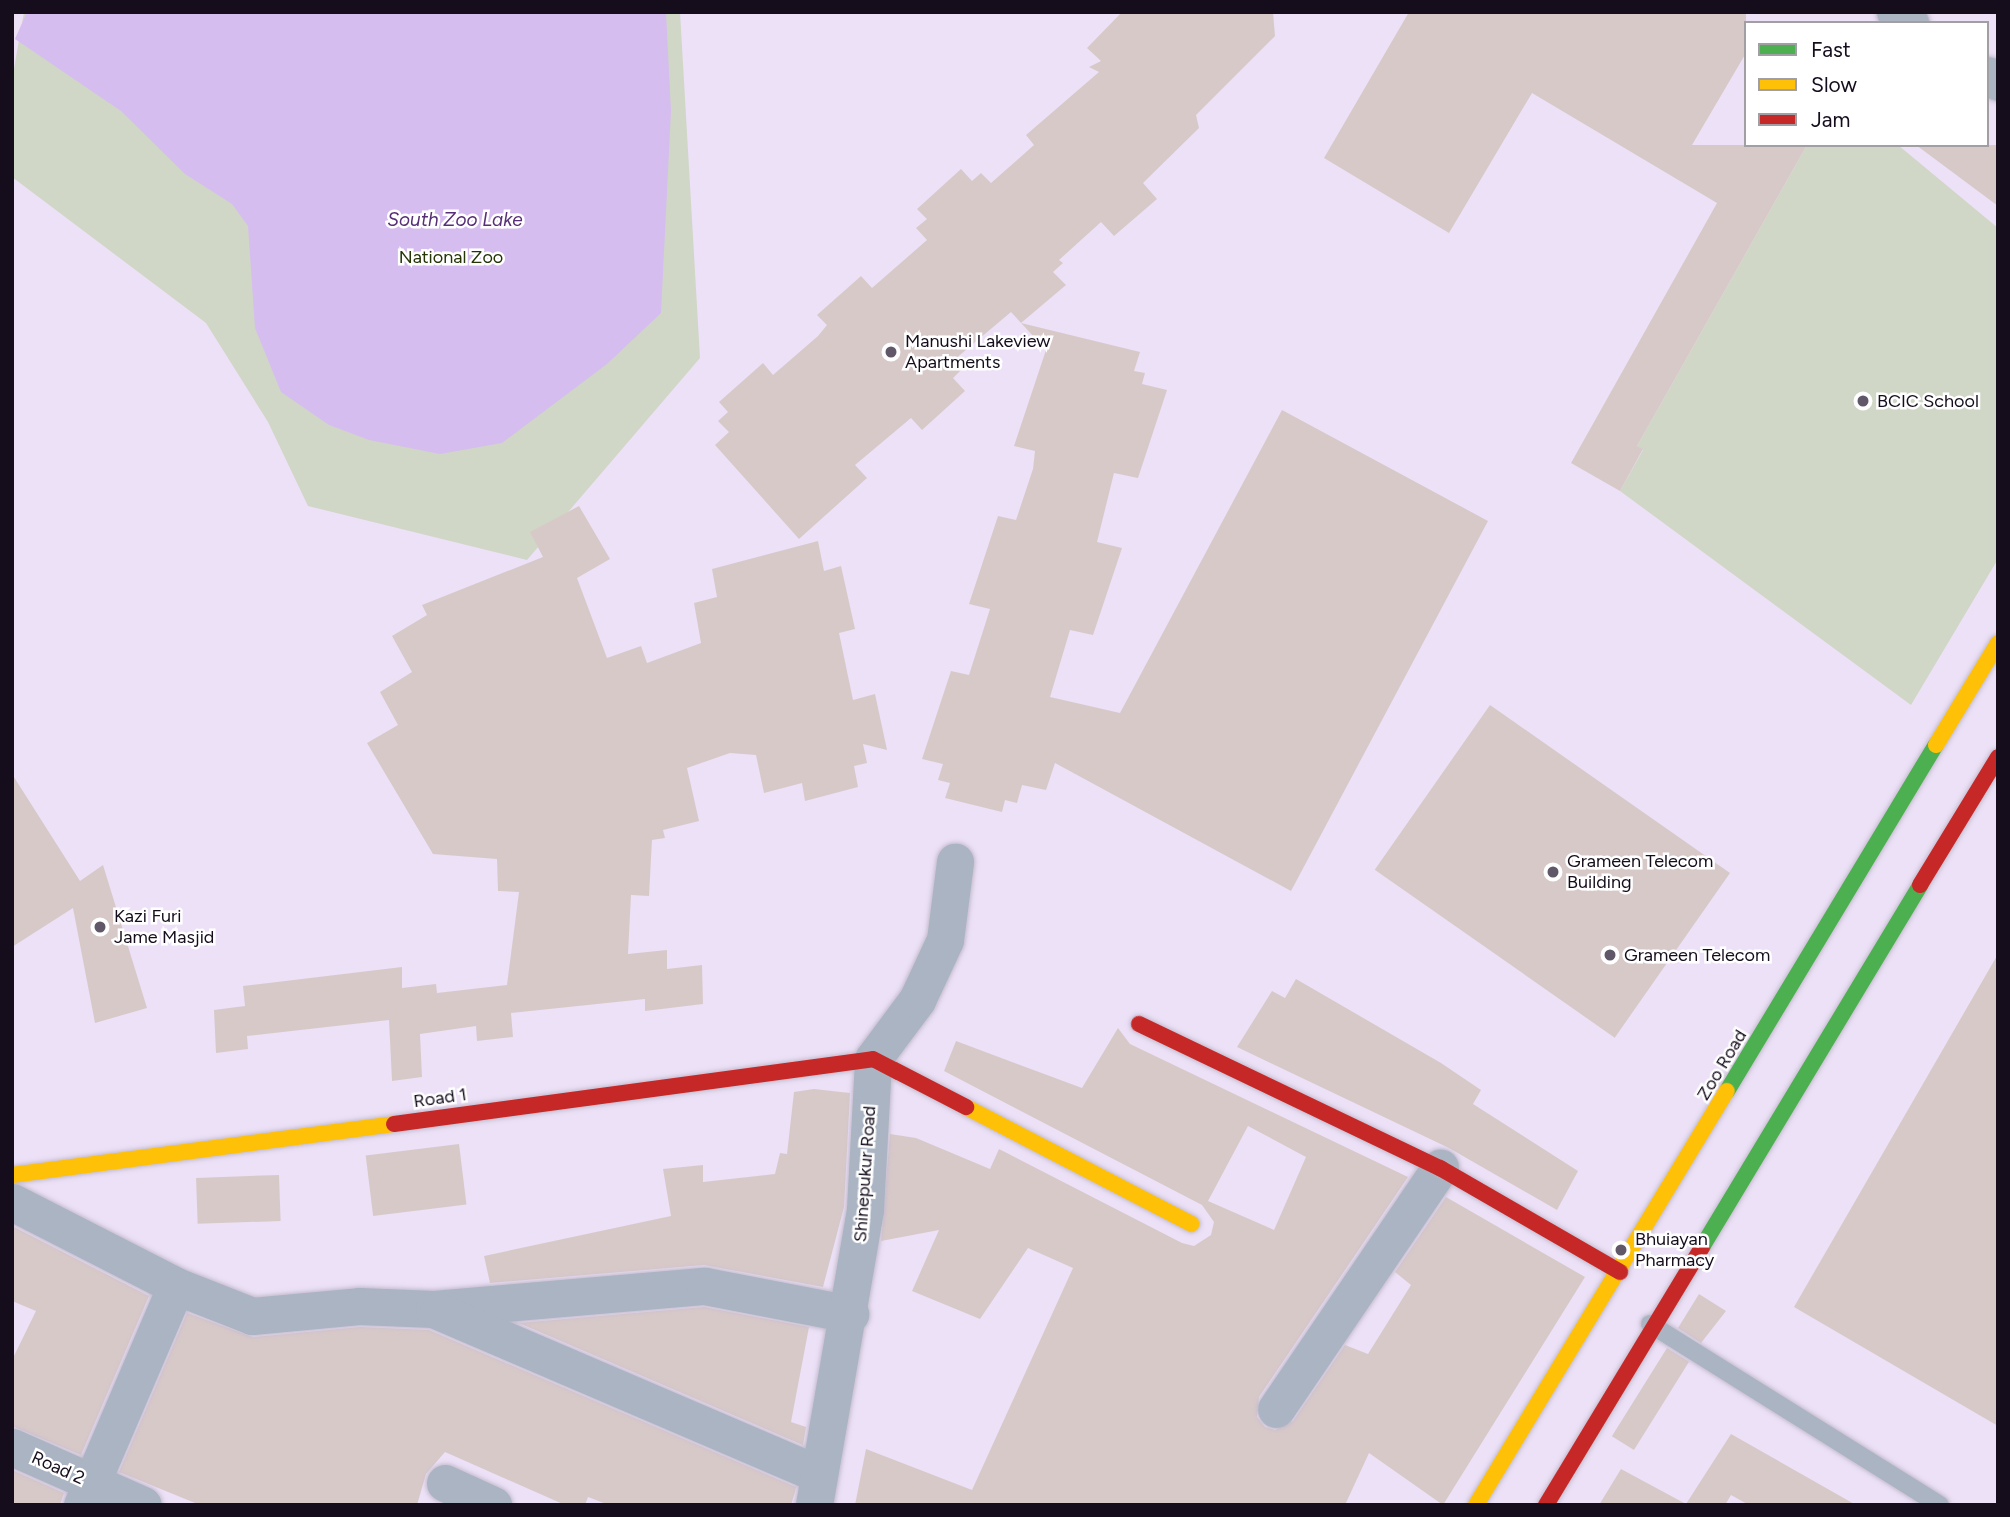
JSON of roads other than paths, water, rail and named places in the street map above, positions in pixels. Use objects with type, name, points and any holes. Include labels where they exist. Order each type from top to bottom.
[{"type":"main road","name":"Zoo Road","points":[[1476,1505],[1620,1272],[1998,643]]},
{"type":"main road","points":[[1546,1505],[1650,1324],[1998,757]]},
{"type":"main road","points":[[1139,1024],[1440,1168],[1620,1272]]},
{"type":"main road","points":[[873,1059],[1192,1224]]},
{"type":"main road","name":"Road 1","points":[[12,1175],[873,1059]]},
{"type":"street","points":[[873,1059],[917,1000],[945,940],[955,862]]},
{"type":"street","name":"Shinepukur Road","points":[[816,1489],[850,1314],[865,1209],[873,1059]]},
{"type":"street","points":[[1276,1409],[1440,1168]]},
{"type":"street","points":[[12,1202],[176,1286],[252,1317],[359,1306],[434,1309],[705,1286],[850,1314]]},
{"type":"street","points":[[87,1494],[176,1286]]},
{"type":"street","points":[[434,1309],[816,1489]]},
{"type":"street","name":"Road 2","points":[[12,1447],[87,1494],[143,1505]]},
{"type":"street","points":[[445,1483],[493,1505]]},
{"type":"lane","points":[[1650,1324],[1940,1505]]},
{"type":"water","name":"South Zoo Lake","points":[[27,12],[666,12],[671,111],[661,313],[607,364],[502,443],[440,454],[369,440],[329,425],[281,392],[255,328],[248,226],[232,204],[185,174],[121,111],[15,39]]},
{"type":"place","name":"Manushi Lakeview Apartments","points":[[891,352]]},
{"type":"place","name":"BCIC School","points":[[1863,401]]},
{"type":"place","name":"Grameen Telecom Building","points":[[1553,872]]},
{"type":"place","name":"Kazi Furi Jame Masjid","points":[[100,927]]},
{"type":"place","name":"Grameen Telecom","points":[[1610,955]]},
{"type":"place","name":"Bhuiayan Pharmacy","points":[[1621,1250]]},
{"type":"park label","name":"National Zoo","points":[[451,257]]}]
